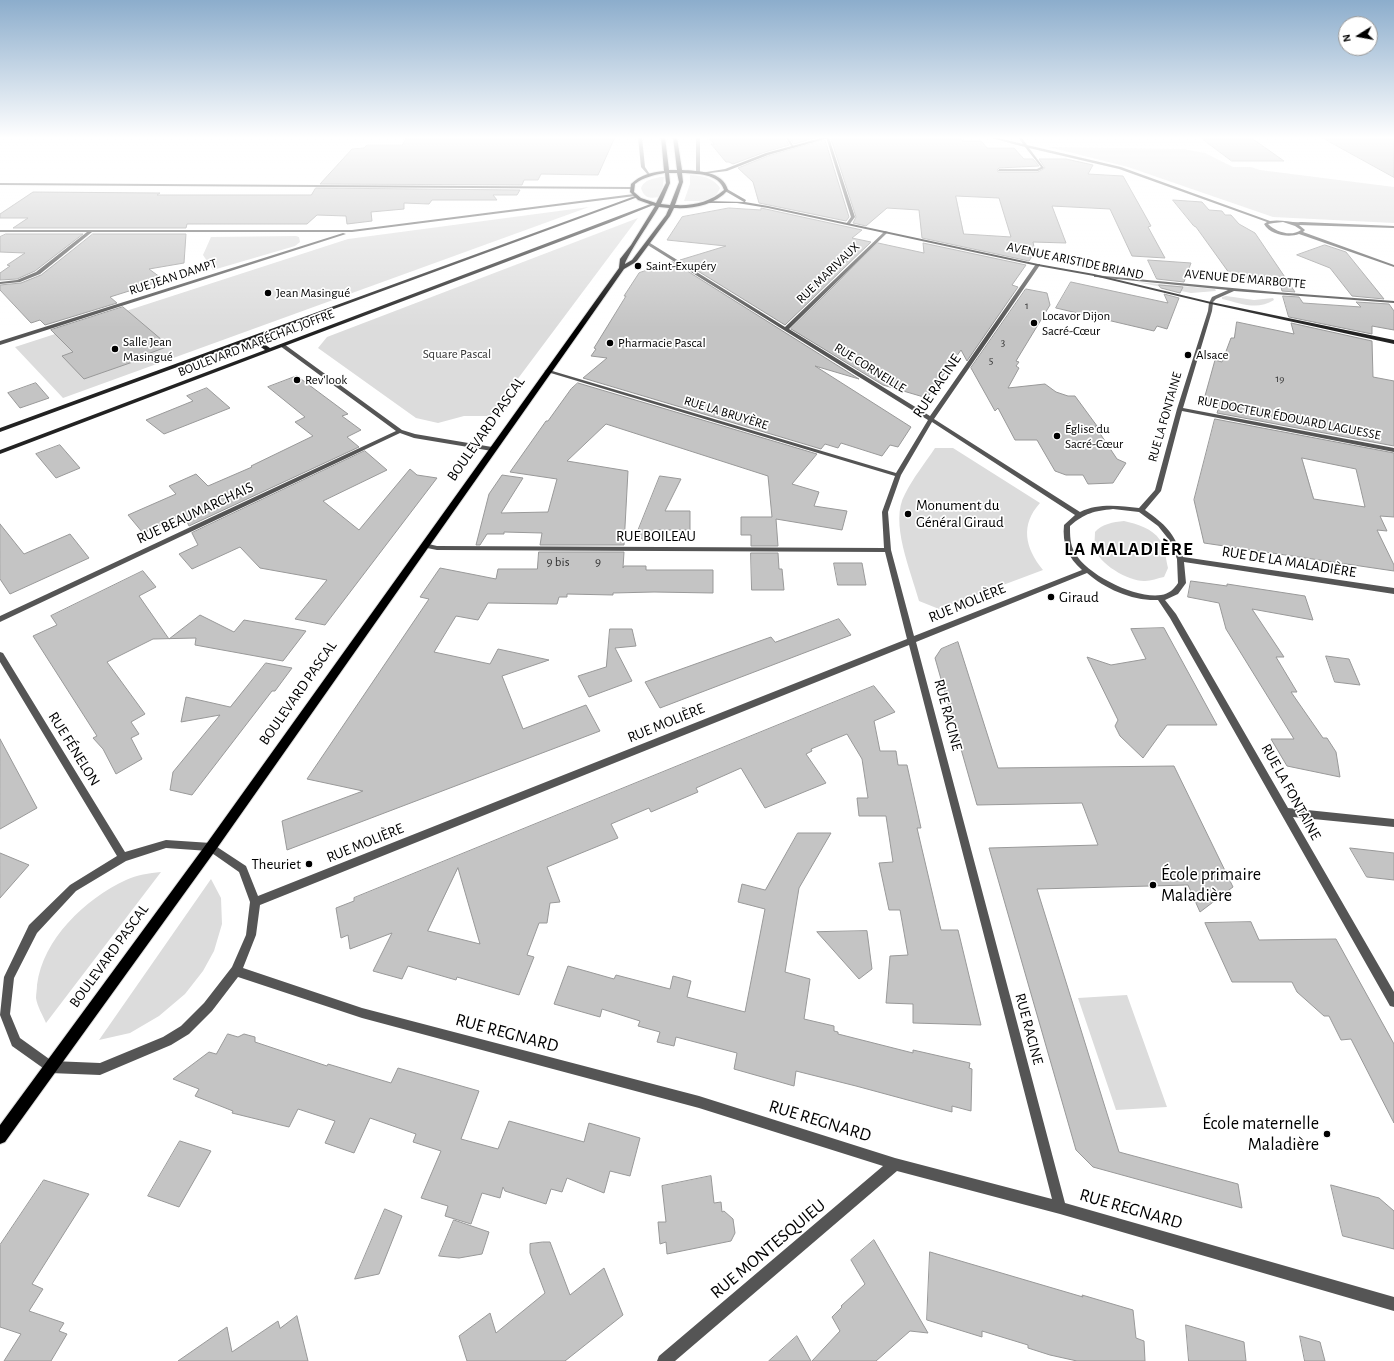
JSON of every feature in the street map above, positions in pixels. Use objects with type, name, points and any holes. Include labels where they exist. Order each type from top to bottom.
[{"type":"main road","name":"BOULEVARD MARÉCHAL JOFFRE","points":[[0,430],[623,201]]},
{"type":"main road","points":[[647,201],[656,204],[672,206],[691,206],[712,201]]},
{"type":"main road","name":"BOULEVARD PASCAL","points":[[622,268],[623,259],[633,246],[658,201]]},
{"type":"main road","name":"BOULEVARD PASCAL","points":[[0,1137],[210,847],[622,268],[634,261],[648,244],[668,215],[674,201]]},
{"type":"main road","name":"AVENUE ARISTIDE BRIAND","points":[[745,201],[751,204]]},
{"type":"main road","name":"AVENUE ARISTIDE BRIAND","points":[[708,202],[751,204],[1094,276],[1211,303],[1394,342]]},
{"type":"main road","name":"BOULEVARD MARÉCHAL JOFFRE","points":[[0,452],[656,204]]},
{"type":"main road","points":[[252,338],[269,350]]},
{"type":"street","points":[[0,231],[352,231],[599,201]]},
{"type":"street","points":[[848,201],[853,217],[848,224]]},
{"type":"street","points":[[1210,201],[1270,222],[1279,221],[1295,224],[1302,223],[1394,227]]},
{"type":"street","points":[[1270,222],[1267,223],[1267,226],[1273,230],[1290,234],[1300,233],[1394,266]]},
{"type":"street","points":[[1295,224],[1302,228],[1303,230],[1300,233]]},
{"type":"street","name":"RUE JEAN DAMPT","points":[[0,344],[352,231]]},
{"type":"street","points":[[0,284],[38,273],[91,232]]},
{"type":"street","name":"RUE MARIVAUX","points":[[786,329],[886,232]]},
{"type":"street","name":"RUE CORNEILLE","points":[[648,244],[786,329],[1079,514]]},
{"type":"street","name":"RUE RACINE","points":[[1038,265],[931,420],[898,475],[885,512],[888,550],[913,640],[1060,1208]]},
{"type":"street","name":"AVENUE DE MARBOTTE","points":[[1094,276],[1394,302]]},
{"type":"street","points":[[1211,303],[1214,298],[1234,289]]},
{"type":"street","name":"RUE LA FONTAINE","points":[[1141,510],[1158,491],[1180,409],[1210,311],[1211,303]]},
{"type":"street","points":[[282,345],[400,431],[414,436],[492,449]]},
{"type":"street","name":"RUE LA BRUYÈRE","points":[[548,371],[898,475]]},
{"type":"street","name":"RUE DOCTEUR ÉDOUARD LAGUESSE","points":[[1180,409],[1394,450]]},
{"type":"street","name":"RUE BEAUMARCHAIS","points":[[0,619],[400,431]]},
{"type":"street","points":[[1113,507],[1141,510],[1160,524],[1173,540],[1180,559],[1182,583],[1174,593],[1160,598],[1142,597],[1120,591],[1103,582],[1074,558],[1066,540],[1067,525],[1079,514],[1094,509],[1113,507]]},
{"type":"street","name":"RUE BOILEAU","points":[[424,545],[437,548],[888,550]]},
{"type":"street","name":"RUE DE LA MALADIÈRE","points":[[1180,559],[1394,591]]},
{"type":"street","name":"RUE MOLIÈRE","points":[[255,902],[1088,570]]},
{"type":"street","name":"RUE LA FONTAINE","points":[[1160,598],[1173,616],[1394,1002]]},
{"type":"street","name":"RUE FÉNELON","points":[[0,655],[123,857]]},
{"type":"street","points":[[1285,812],[1394,823]]},
{"type":"street","points":[[166,844],[210,847],[243,869],[255,902],[251,936],[236,971],[208,1007],[185,1030],[167,1041],[100,1068],[50,1067],[16,1042],[3,1016],[10,977],[33,929],[73,888],[123,857],[166,844]]},
{"type":"street","name":"RUE REGNARD","points":[[236,971],[362,1013],[699,1102],[895,1164],[1060,1208],[1394,1304]]},
{"type":"street","name":"RUE MONTESQUIEU","points":[[664,1361],[895,1164]]},
{"type":"green space","points":[[1225,201],[1394,201],[1394,223],[1273,217]]},
{"type":"green space","name":"Jean Masingué","points":[[589,207],[63,398],[15,347],[348,239]]},
{"type":"green space","name":"Square Pascal","points":[[638,218],[490,416],[464,416],[438,423],[416,418],[318,348],[327,337]]},
{"type":"green space","points":[[211,237],[299,237],[300,242],[295,246],[213,270],[203,255]]},
{"type":"green space","points":[[1137,282],[1215,289],[1216,291],[1191,293]]},
{"type":"green space","points":[[1226,296],[1254,300],[1273,298],[1274,300],[1255,306],[1222,299],[1222,297]]},
{"type":"green space","points":[[935,448],[953,448],[1040,503],[1030,520],[1027,528],[1027,536],[1032,553],[1043,570],[939,609],[919,601],[903,547],[899,518],[901,505],[905,494],[915,476]]},
{"type":"green space","points":[[1124,521],[1139,525],[1153,532],[1160,540],[1168,568],[1164,577],[1150,581],[1131,579],[1108,566],[1097,554],[1095,548],[1095,532],[1108,524]]},
{"type":"green space","points":[[161,872],[46,1023],[36,998],[37,985],[41,968],[48,952],[68,922],[81,909],[111,888],[134,877]]},
{"type":"green space","points":[[211,879],[221,898],[222,924],[214,951],[203,971],[185,994],[159,1016],[130,1033],[99,1040]]},
{"type":"green space","points":[[1127,995],[1167,1107],[1116,1110],[1078,998]]},
{"type":"building","points":[[20,201],[432,201],[429,204],[404,203],[404,209],[371,212],[372,221],[347,224],[346,216],[317,215],[307,224],[187,224],[186,228],[13,228],[28,218],[0,218],[0,214]]},
{"type":"building","points":[[758,201],[844,201],[849,217],[846,221],[759,203]]},
{"type":"building","points":[[851,201],[957,201],[964,234],[1011,237],[1000,201],[1137,201],[1151,226],[1148,227],[1165,258],[1132,256],[1110,209],[1052,206],[1066,243],[1033,242],[1035,252],[1029,261],[922,238],[919,210],[887,208],[866,226],[853,223],[856,217]]},
{"type":"building","points":[[1173,201],[1202,202],[1209,210],[1222,211],[1225,215],[1231,215],[1239,224],[1255,233],[1295,292],[1282,291],[1279,280],[1232,277]]},
{"type":"building","points":[[729,208],[761,210],[761,208],[862,230],[852,238],[871,242],[785,325],[680,260],[726,246],[667,240],[682,217]]},
{"type":"building","points":[[6,234],[83,234],[35,271],[17,279],[0,280],[0,273],[10,266],[7,265],[25,253],[0,252],[0,237]]},
{"type":"building","points":[[93,234],[186,234],[184,263],[149,269],[164,280],[110,297],[117,303],[45,325],[40,320],[31,323],[0,290],[0,285],[21,283],[41,275]]},
{"type":"building","points":[[878,243],[924,253],[923,243],[1026,265],[1012,285],[1018,287],[967,361],[961,350],[927,398],[883,385],[791,329]]},
{"type":"building","points":[[1325,245],[1346,252],[1384,299],[1352,296],[1330,268],[1297,255]]},
{"type":"building","points":[[1148,260],[1191,263],[1184,282],[1157,279]]},
{"type":"building","points":[[673,262],[859,379],[815,366],[911,427],[898,447],[890,445],[882,456],[841,443],[838,448],[825,444],[821,449],[583,378],[607,358],[591,356],[596,349],[594,348],[626,296],[624,296],[639,273]]},
{"type":"building","points":[[1071,282],[1168,303],[1164,294],[1179,298],[1167,329],[1157,326],[1154,331],[1056,308]]},
{"type":"building","points":[[1159,285],[1183,287],[1180,293],[1161,288]]},
{"type":"building","name":"Église du Sacré-Cœur","points":[[1026,289],[1047,293],[1050,305],[1016,361],[1019,362],[1016,366],[1019,368],[1008,388],[1045,384],[1056,392],[1068,396],[1075,396],[1097,426],[1095,426],[1117,459],[1126,463],[1113,483],[1088,484],[1083,475],[1066,475],[1055,471],[1037,440],[1015,440],[998,408],[995,411],[971,368]]},
{"type":"building","points":[[1283,296],[1299,297],[1303,303],[1361,307],[1356,302],[1389,304],[1394,311],[1394,330],[1372,326],[1372,334],[1289,317]]},
{"type":"building","name":"Salle Jean Masingué","points":[[123,307],[169,346],[145,355],[147,357],[84,379],[62,356],[73,352],[51,330]]},
{"type":"building","points":[[1237,322],[1294,334],[1291,323],[1372,341],[1373,377],[1394,381],[1394,446],[1217,413],[1219,407],[1203,403],[1215,360],[1222,362],[1231,338],[1234,338]]},
{"type":"building","points":[[297,376],[348,414],[342,416],[361,430],[347,437],[359,447],[189,526],[184,515],[143,533],[128,515],[176,494],[169,486],[196,474],[208,486],[252,467],[251,466],[313,436],[295,422],[305,417],[268,387]]},
{"type":"building","points":[[36,383],[49,398],[20,408],[8,393]]},
{"type":"building","points":[[578,383],[817,454],[792,484],[819,492],[814,506],[847,511],[842,530],[776,519],[778,546],[751,546],[751,535],[741,535],[741,517],[772,517],[768,476],[606,424],[567,461],[628,471],[624,545],[540,545],[542,533],[504,532],[504,534],[487,534],[480,545],[476,545],[489,494],[502,475],[523,478],[501,513],[548,512],[557,479],[510,472],[546,421],[548,421],[571,389]]},
{"type":"building","points":[[207,388],[230,408],[164,434],[146,420],[193,401],[187,396]]},
{"type":"building","points":[[1215,419],[1394,453],[1394,517],[1380,516],[1387,531],[1377,530],[1394,565],[1394,571],[1204,543],[1194,500]],"holes":[[[1302,458],[1356,469],[1365,507],[1314,499]]]},
{"type":"building","points":[[60,445],[80,468],[56,478],[36,454]]},
{"type":"building","points":[[365,451],[387,470],[323,501],[359,530],[410,469],[417,475],[437,478],[325,625],[295,619],[327,580],[260,568],[240,547],[192,569],[179,554],[198,545],[192,533]]},
{"type":"building","points":[[660,476],[681,479],[665,511],[690,511],[690,530],[655,530],[649,542],[636,536]]},
{"type":"building","points":[[0,524],[24,554],[70,534],[89,558],[10,594],[0,579]]},
{"type":"building","points":[[539,552],[624,552],[623,568],[624,566],[646,566],[646,570],[713,570],[713,593],[654,592],[613,593],[613,595],[567,594],[567,597],[559,597],[557,604],[488,603],[478,620],[456,616],[434,652],[490,664],[498,649],[549,660],[502,676],[523,729],[586,705],[600,731],[287,850],[282,821],[363,791],[307,779],[429,599],[420,597],[440,568],[496,579],[498,569],[537,569]]},
{"type":"building","points":[[751,553],[778,553],[779,569],[782,569],[784,590],[752,590]]},
{"type":"building","points":[[834,563],[862,563],[866,585],[838,585]]},
{"type":"building","points":[[143,571],[156,587],[139,596],[169,639],[153,639],[107,662],[145,714],[131,722],[139,734],[131,738],[142,759],[116,774],[103,749],[93,738],[97,736],[33,636],[57,625],[51,616]]},
{"type":"building","points":[[1191,581],[1227,586],[1227,584],[1305,596],[1313,620],[1252,609],[1284,657],[1276,657],[1297,692],[1291,692],[1323,738],[1327,738],[1336,752],[1340,777],[1287,766],[1271,739],[1294,739],[1226,629],[1219,603],[1188,597]]},
{"type":"building","points":[[200,615],[234,632],[244,620],[306,631],[283,661],[195,645],[196,638],[169,639]]},
{"type":"building","points":[[839,619],[851,635],[660,708],[645,682],[771,637],[775,642]]},
{"type":"building","points":[[1164,628],[1217,725],[1167,725],[1143,758],[1120,736],[1115,726],[1118,720],[1087,657],[1111,665],[1146,659],[1131,629]]},
{"type":"building","points":[[610,629],[632,629],[636,646],[615,648],[632,681],[589,697],[578,676],[606,667]]},
{"type":"building","points":[[958,642],[998,768],[1174,766],[1233,887],[1200,912],[1188,885],[1037,889],[1119,1152],[1238,1184],[1242,1208],[1093,1167],[1076,1150],[989,848],[1098,845],[1082,803],[977,805],[935,658],[941,649]]},
{"type":"building","points":[[1326,656],[1349,659],[1360,685],[1335,682]]},
{"type":"building","points":[[266,663],[292,668],[275,691],[272,691],[192,795],[170,790],[173,772],[220,715],[181,722],[186,697],[230,707]]},
{"type":"building","points":[[874,686],[895,712],[874,721],[880,751],[896,751],[898,765],[907,765],[921,828],[917,828],[941,930],[958,930],[981,1025],[913,1023],[913,1004],[886,1003],[890,956],[908,955],[900,910],[889,910],[879,863],[893,862],[886,816],[859,816],[857,798],[868,798],[862,759],[847,734],[811,749],[812,751],[806,754],[826,783],[765,808],[741,768],[696,788],[698,792],[651,812],[649,808],[611,824],[618,838],[547,867],[560,902],[550,903],[547,923],[539,923],[527,955],[534,957],[519,995],[457,977],[456,980],[408,966],[402,979],[373,971],[392,933],[350,949],[348,935],[341,938],[336,908],[354,901],[354,898]],"holes":[[[458,868],[480,944],[428,931]]]},
{"type":"building","points":[[0,739],[37,808],[0,829]]},
{"type":"building","points":[[798,833],[831,833],[799,888],[785,972],[810,979],[804,1019],[834,1026],[834,1031],[838,1032],[838,1034],[913,1053],[913,1050],[970,1063],[969,1068],[972,1069],[971,1111],[952,1106],[952,1112],[796,1071],[794,1086],[734,1069],[737,1053],[676,1037],[674,1046],[657,1042],[660,1032],[638,1026],[640,1021],[602,1009],[600,1017],[554,1004],[568,966],[614,979],[616,975],[670,989],[673,976],[691,981],[687,997],[745,1012],[765,909],[738,902],[742,884],[765,890]]},
{"type":"building","points":[[1350,848],[1394,853],[1394,880],[1367,877]]},
{"type":"building","points":[[0,853],[29,865],[0,898]]},
{"type":"building","points":[[1251,922],[1259,940],[1336,939],[1394,1044],[1394,1123],[1351,1039],[1341,1040],[1329,1016],[1324,1016],[1297,992],[1292,982],[1232,982],[1205,923]]},
{"type":"building","points":[[867,931],[872,969],[859,979],[817,932]]},
{"type":"building","points":[[228,1034],[238,1037],[244,1034],[255,1037],[255,1042],[327,1066],[328,1064],[391,1083],[398,1068],[479,1091],[461,1139],[498,1149],[509,1121],[584,1142],[589,1123],[640,1138],[630,1176],[610,1171],[604,1193],[567,1178],[562,1192],[551,1189],[546,1204],[505,1191],[503,1187],[500,1198],[482,1193],[471,1224],[445,1216],[448,1206],[421,1198],[441,1151],[413,1142],[416,1134],[370,1118],[354,1153],[325,1143],[335,1121],[298,1109],[289,1127],[232,1113],[233,1111],[195,1096],[199,1089],[173,1079],[209,1052],[216,1054]]},
{"type":"building","points":[[180,1141],[211,1151],[179,1207],[148,1196]]},
{"type":"building","points":[[711,1176],[714,1203],[721,1202],[722,1212],[724,1211],[733,1219],[735,1233],[731,1241],[667,1254],[666,1242],[660,1244],[658,1222],[666,1222],[662,1186]]},
{"type":"building","points":[[44,1180],[89,1194],[32,1284],[43,1289],[29,1311],[64,1323],[59,1331],[67,1334],[51,1361],[4,1361],[21,1334],[0,1327],[0,1245]]},
{"type":"building","points":[[1331,1185],[1379,1198],[1394,1211],[1394,1249],[1343,1236]]},
{"type":"building","points":[[385,1209],[402,1216],[379,1274],[355,1279]]},
{"type":"building","points":[[454,1220],[489,1232],[482,1254],[459,1258],[439,1256]]},
{"type":"building","points":[[874,1240],[928,1333],[910,1331],[876,1361],[812,1361],[840,1331],[832,1317],[842,1307],[841,1306],[865,1284],[851,1260]]},
{"type":"building","points":[[550,1242],[570,1295],[604,1268],[623,1315],[565,1361],[467,1361],[459,1336],[490,1313],[496,1333],[545,1293],[530,1253],[530,1244]]},
{"type":"building","points":[[930,1252],[1083,1297],[1082,1295],[1133,1310],[1136,1338],[1144,1341],[1145,1361],[1077,1361],[1050,1355],[1028,1348],[1028,1345],[982,1331],[982,1337],[927,1320]]},
{"type":"building","points":[[297,1316],[308,1361],[178,1361],[227,1327],[232,1352],[278,1321],[280,1328]]},
{"type":"building","points":[[1186,1325],[1244,1342],[1246,1361],[1189,1361]]},
{"type":"building","points":[[797,1336],[811,1361],[769,1361]]},
{"type":"building","points":[[1300,1336],[1320,1342],[1325,1361],[1305,1361]]},
{"type":"place","name":"Saint-Exupéry","points":[[638,266]]},
{"type":"place","name":"Jean Masingué","points":[[268,293]]},
{"type":"place","name":"Locavor Dijon Sacré-Cœur","points":[[1034,323]]},
{"type":"place","name":"Pharmacie Pascal","points":[[610,343]]},
{"type":"place","name":"Salle Jean Masingué","points":[[115,349]]},
{"type":"place","name":"Alsace","points":[[1188,355]]},
{"type":"place","name":"Rev'look","points":[[297,380]]},
{"type":"place","name":"Église du Sacré-Cœur","points":[[1057,436]]},
{"type":"place","name":"Monument du Général Giraud","points":[[908,514]]},
{"type":"place","name":"Giraud","points":[[1051,597]]},
{"type":"place","name":"Theuriet","points":[[309,864]]},
{"type":"place","name":"École primaire Maladière","points":[[1153,885]]},
{"type":"place","name":"École maternelle Maladière","points":[[1327,1134]]},
{"type":"district","name":"LA MALADIÈRE","points":[[1129,549]]}]
